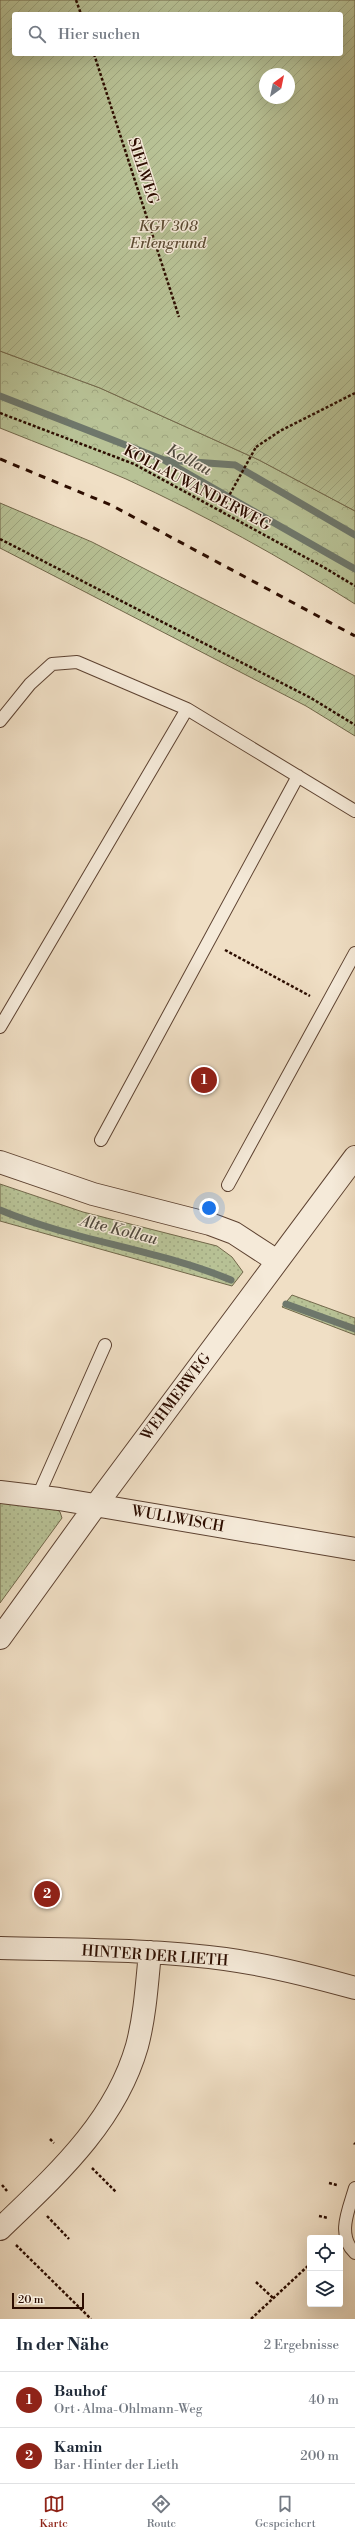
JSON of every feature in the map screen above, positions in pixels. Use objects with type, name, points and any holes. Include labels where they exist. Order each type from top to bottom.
[{"type":"street","name":"WEHMERWEG","points":[[0,1638],[96,1505],[355,1157]]},
{"type":"street","points":[[0,1162],[92,1194],[210,1224],[234,1233],[277,1261]]},
{"type":"street","name":"WULLWISCH","points":[[0,1492],[96,1505],[355,1549]]},
{"type":"street","name":"HINTER DER LIETH","points":[[0,1948],[150,1952],[225,1959],[312,1976],[355,1988]]},
{"type":"street","points":[[6,2235],[31,2200],[77,2153],[110,2106],[126,2075],[137,2046],[150,1952]]},
{"type":"lane","points":[[0,721],[30,684],[52,664],[78,662],[187,708],[355,811]]},
{"type":"lane","points":[[0,1027],[187,708]]},
{"type":"lane","points":[[101,1140],[298,776]]},
{"type":"lane","points":[[228,1185],[355,953]]},
{"type":"lane","points":[[38,1496],[105,1345]]},
{"type":"lane","points":[[355,2188],[344,2236],[348,2245],[355,2253]]},
{"type":"path","points":[[76,0],[80,12]]},
{"type":"path","name":"SIELWEG","points":[[95,56],[179,317]]},
{"type":"path","points":[[220,512],[256,447],[280,431],[355,393]]},
{"type":"path","name":"KOLLAUWANDERWEG","points":[[0,413],[134,464],[325,568],[355,586]]},
{"type":"path","points":[[0,539],[311,698],[355,725]]},
{"type":"path","points":[[209,941],[327,1005]]},
{"type":"path","points":[[77,2153],[116,2192]]},
{"type":"path","points":[[31,2200],[69,2238]]},
{"type":"path","points":[[6,2235],[91,2319]]},
{"type":"path","points":[[251,2319],[307,2267]]},
{"type":"path","points":[[256,2282],[273,2298]]},
{"type":"green space","name":"KGV 308 Erlengrund","points":[[0,0],[355,0],[355,511],[259,460],[100,388],[0,351]]},
{"type":"green space","points":[[0,351],[100,388],[259,460],[355,511],[355,604],[300,570],[185,507],[111,472],[0,428]]},
{"type":"green space","points":[[0,503],[92,542],[355,676],[355,736],[306,706],[0,548]]},
{"type":"green space","points":[[0,1184],[83,1212],[217,1246],[232,1257],[243,1272],[232,1286],[0,1221]]},
{"type":"green space","points":[[292,1295],[355,1318],[355,1335],[282,1307]]},
{"type":"green space","points":[[0,1501],[54,1507],[60,1512],[62,1518],[0,1603]]},
{"type":"waterway","name":"Kollau","points":[[0,396],[164,460],[355,569]]},
{"type":"waterway","points":[[166,460],[235,465],[355,535]]},
{"type":"waterway","name":"Alte Kollau","points":[[0,1210],[57,1230],[174,1260],[231,1280]]},
{"type":"waterway","name":"Alte Kollau","points":[[286,1304],[355,1329]]},
{"type":"railway","points":[[0,459],[111,505],[355,636]]},
{"type":"place","name":"Bauhof","points":[[204,1080]]},
{"type":"place","name":"Kamin","points":[[47,1894]]}]
